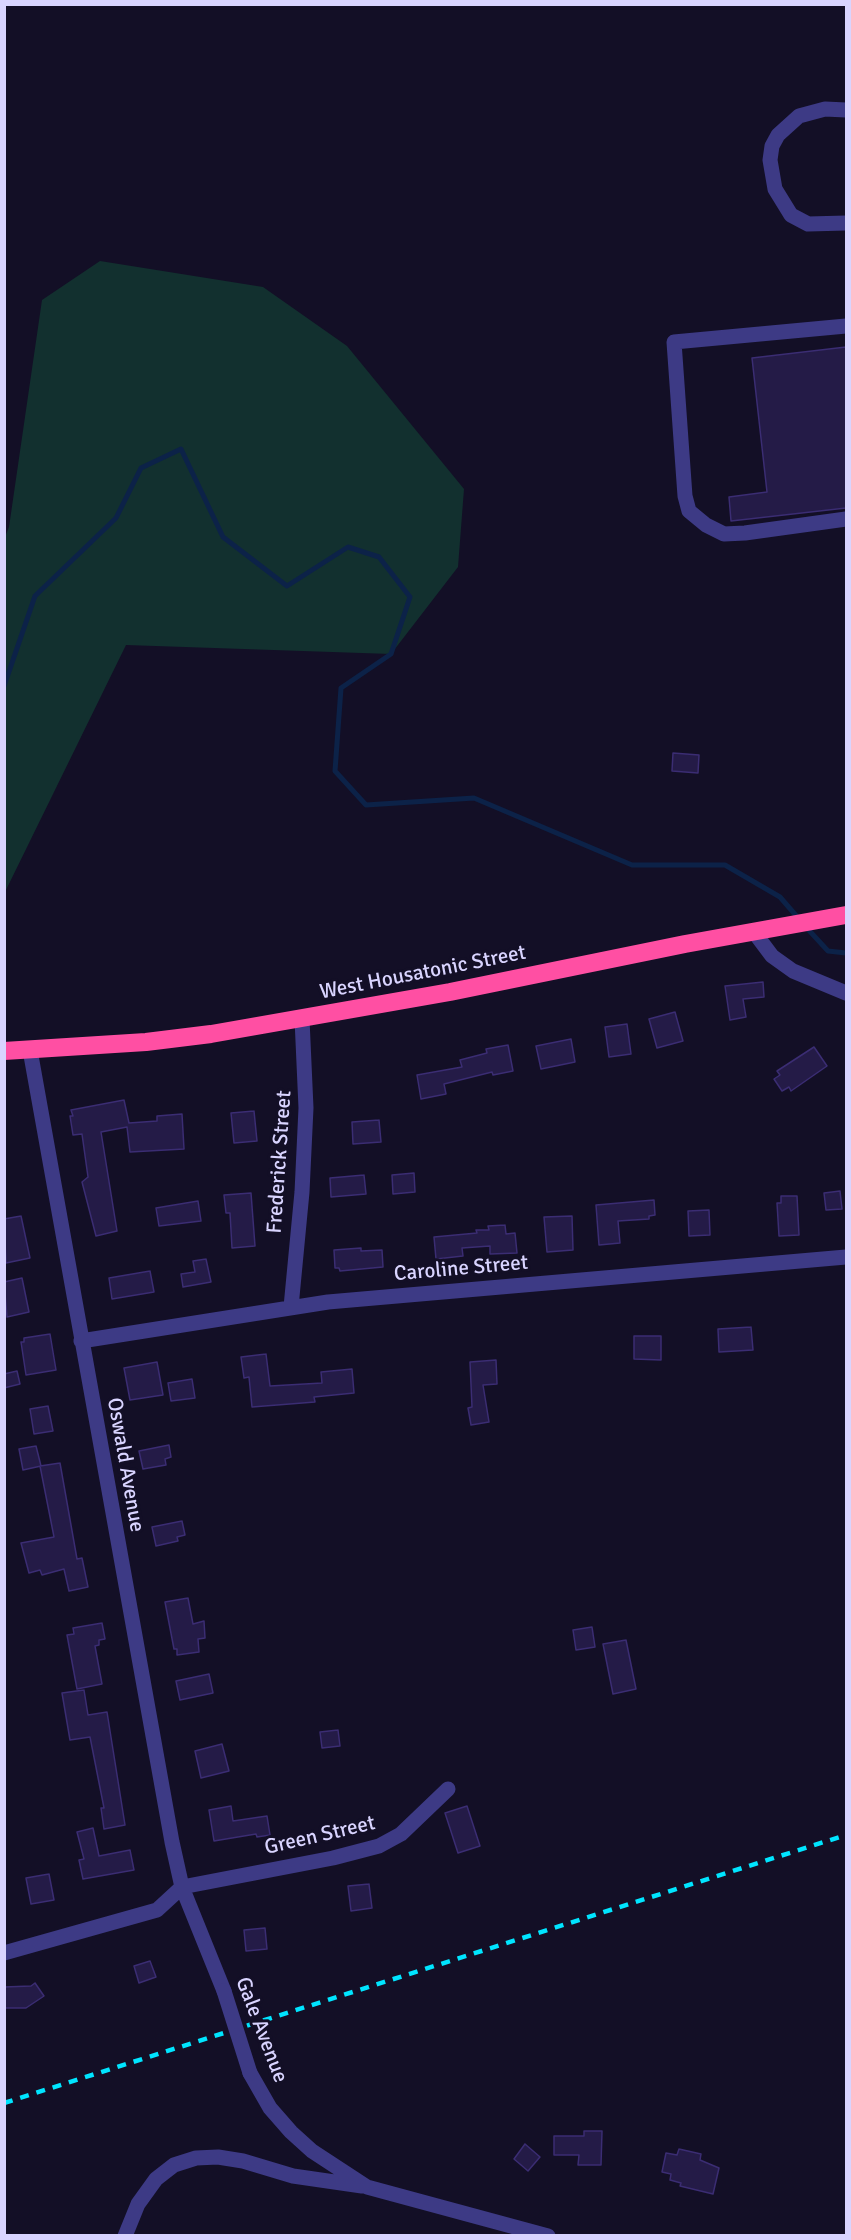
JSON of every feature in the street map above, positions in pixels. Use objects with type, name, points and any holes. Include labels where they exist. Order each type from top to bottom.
[{"type":"highway","name":"West Housatonic Street","points":[[4,1051],[146,1042],[302,1019],[838,917]]},
{"type":"street","points":[[846,110],[816,111],[793,120],[775,141],[770,160],[774,189],[791,215],[808,224],[846,223]]},
{"type":"street","points":[[846,326],[674,342],[685,496],[689,511],[706,525],[724,534],[846,519]]},
{"type":"street","points":[[754,932],[772,956],[793,971],[846,993]]},
{"type":"street","name":"Frederick Street","points":[[291,1307],[302,1191],[306,1108],[302,1019]]},
{"type":"street","name":"Oswald Avenue","points":[[30,1050],[81,1341],[182,1887]]},
{"type":"street","name":"Caroline Street","points":[[81,1341],[291,1307],[846,1257]]},
{"type":"street","name":"Green Street","points":[[182,1887],[333,1858],[379,1846],[401,1834],[448,1789]]},
{"type":"street","points":[[4,1953],[157,1910],[182,1887]]},
{"type":"street","name":"Gale Avenue","points":[[182,1887],[224,1991],[250,2073],[270,2108],[291,2132],[312,2151],[368,2187],[543,2235]]},
{"type":"street","points":[[125,2235],[138,2204],[156,2179],[174,2165],[196,2158],[218,2157],[243,2161],[293,2176],[368,2187]]},
{"type":"green space","points":[[100,261],[263,287],[347,346],[464,489],[458,567],[391,654],[126,645],[5,892],[5,537],[9,527],[42,300]]},
{"type":"building","points":[[846,347],[846,508],[731,521],[729,497],[767,492],[752,358]]},
{"type":"building","points":[[673,753],[699,755],[698,773],[672,771]]},
{"type":"building","points":[[763,982],[764,997],[743,999],[746,1017],[730,1020],[725,986]]},
{"type":"building","points":[[675,1012],[683,1041],[657,1048],[649,1019]]},
{"type":"building","points":[[627,1024],[631,1054],[609,1057],[605,1027]]},
{"type":"building","points":[[571,1039],[575,1062],[541,1069],[536,1046]]},
{"type":"building","points":[[508,1045],[513,1071],[493,1075],[492,1072],[444,1084],[446,1094],[421,1099],[417,1075],[462,1067],[460,1060],[487,1053],[486,1049]]},
{"type":"building","points":[[814,1047],[827,1066],[791,1091],[789,1087],[782,1091],[774,1079],[780,1075],[777,1071]]},
{"type":"building","points":[[124,1100],[129,1123],[157,1121],[157,1116],[182,1114],[184,1149],[130,1152],[127,1127],[101,1132],[117,1231],[96,1236],[82,1182],[88,1177],[82,1134],[73,1135],[71,1110]]},
{"type":"building","points":[[254,1111],[257,1141],[234,1143],[231,1113]]},
{"type":"building","points":[[379,1120],[381,1142],[353,1144],[352,1122]]},
{"type":"building","points":[[414,1173],[415,1192],[393,1194],[392,1175]]},
{"type":"building","points":[[364,1175],[366,1194],[331,1197],[330,1178]]},
{"type":"building","points":[[840,1191],[842,1209],[826,1210],[824,1193]]},
{"type":"building","points":[[251,1193],[255,1246],[232,1248],[230,1213],[226,1213],[224,1195]]},
{"type":"building","points":[[781,1196],[797,1196],[799,1235],[779,1236],[777,1203],[781,1203]]},
{"type":"building","points":[[654,1200],[655,1215],[649,1216],[649,1219],[618,1221],[620,1243],[599,1245],[596,1205]]},
{"type":"building","points":[[198,1201],[201,1221],[159,1226],[156,1208]]},
{"type":"building","points":[[709,1210],[710,1235],[689,1236],[688,1211]]},
{"type":"building","points":[[21,1216],[30,1258],[6,1263],[4,1219]]},
{"type":"building","points":[[572,1216],[573,1250],[547,1252],[544,1217]]},
{"type":"building","points":[[505,1225],[506,1234],[515,1233],[517,1253],[490,1254],[490,1246],[462,1248],[463,1256],[436,1259],[434,1237],[477,1233],[476,1230],[489,1230],[488,1226]]},
{"type":"building","points":[[361,1248],[361,1251],[382,1250],[383,1267],[340,1271],[339,1268],[335,1268],[334,1250]]},
{"type":"building","points":[[206,1259],[211,1282],[183,1287],[181,1274],[195,1272],[193,1261]]},
{"type":"building","points":[[150,1271],[154,1292],[112,1299],[109,1278]]},
{"type":"building","points":[[22,1278],[29,1312],[7,1317],[4,1282]]},
{"type":"building","points":[[751,1327],[753,1350],[719,1352],[718,1329]]},
{"type":"building","points":[[50,1334],[56,1370],[26,1375],[21,1342],[24,1342],[24,1338]]},
{"type":"building","points":[[634,1336],[661,1336],[661,1360],[634,1359]]},
{"type":"building","points":[[266,1354],[270,1386],[322,1383],[321,1372],[352,1369],[354,1393],[314,1397],[315,1402],[252,1407],[249,1377],[244,1378],[241,1357]]},
{"type":"building","points":[[496,1360],[497,1384],[483,1385],[489,1422],[471,1425],[468,1408],[472,1407],[470,1362]]},
{"type":"building","points":[[157,1362],[163,1395],[130,1400],[124,1368]]},
{"type":"building","points":[[17,1371],[20,1384],[4,1388],[4,1374]]},
{"type":"building","points":[[192,1379],[195,1398],[171,1401],[168,1383]]},
{"type":"building","points":[[48,1406],[53,1431],[34,1434],[30,1409]]},
{"type":"building","points":[[169,1445],[171,1457],[165,1459],[166,1465],[143,1469],[139,1451]]},
{"type":"building","points":[[36,1446],[41,1466],[23,1470],[19,1449]]},
{"type":"building","points":[[60,1463],[77,1559],[82,1558],[88,1587],[69,1591],[64,1569],[42,1575],[40,1570],[29,1573],[21,1543],[54,1537],[40,1466]]},
{"type":"building","points":[[182,1521],[185,1535],[177,1537],[178,1541],[156,1546],[152,1527]]},
{"type":"building","points":[[188,1598],[193,1624],[204,1621],[205,1638],[198,1639],[199,1652],[177,1655],[165,1602]]},
{"type":"building","points":[[102,1623],[105,1639],[99,1640],[99,1645],[95,1646],[102,1684],[77,1689],[67,1635],[74,1634],[73,1628]]},
{"type":"building","points":[[592,1627],[595,1647],[576,1650],[573,1630]]},
{"type":"building","points":[[626,1640],[636,1689],[613,1694],[603,1644]]},
{"type":"building","points":[[209,1674],[213,1693],[180,1700],[176,1681]]},
{"type":"building","points":[[84,1690],[88,1715],[107,1712],[125,1825],[104,1829],[101,1808],[104,1808],[90,1737],[70,1740],[62,1693]]},
{"type":"building","points":[[338,1730],[340,1746],[322,1748],[320,1732]]},
{"type":"building","points":[[222,1744],[229,1771],[201,1778],[195,1751]]},
{"type":"building","points":[[231,1806],[233,1821],[267,1816],[270,1835],[257,1837],[256,1834],[214,1841],[209,1810]]},
{"type":"building","points":[[467,1806],[480,1846],[458,1853],[445,1813]]},
{"type":"building","points":[[93,1828],[99,1856],[130,1850],[134,1870],[83,1879],[79,1860],[84,1859],[77,1832]]},
{"type":"building","points":[[49,1874],[54,1900],[31,1904],[26,1878]]},
{"type":"building","points":[[369,1884],[372,1908],[351,1911],[348,1886]]},
{"type":"building","points":[[265,1928],[267,1949],[246,1951],[244,1930]]},
{"type":"building","points":[[150,1961],[156,1977],[139,1983],[134,1966]]},
{"type":"building","points":[[35,1983],[44,1996],[26,2008],[4,2008],[4,1987],[31,1986]]},
{"type":"building","points":[[584,2131],[602,2131],[601,2165],[578,2165],[579,2155],[554,2155],[554,2136],[584,2136]]},
{"type":"building","points":[[525,2144],[540,2157],[528,2171],[514,2159]]},
{"type":"building","points":[[679,2149],[701,2154],[700,2160],[719,2168],[713,2194],[680,2186],[681,2183],[670,2180],[671,2174],[662,2172],[666,2153],[677,2155]]},
{"type":"waterway","points":[[4,686],[35,596],[116,518],[141,468],[181,449],[223,537],[287,586],[348,547],[379,557],[410,597],[391,654],[341,688],[335,771],[366,805],[474,798],[632,865],[725,865],[780,897],[799,919]]},
{"type":"waterway","points":[[805,926],[828,951],[846,953]]},
{"type":"railway","points":[[4,2103],[846,1835]]}]
